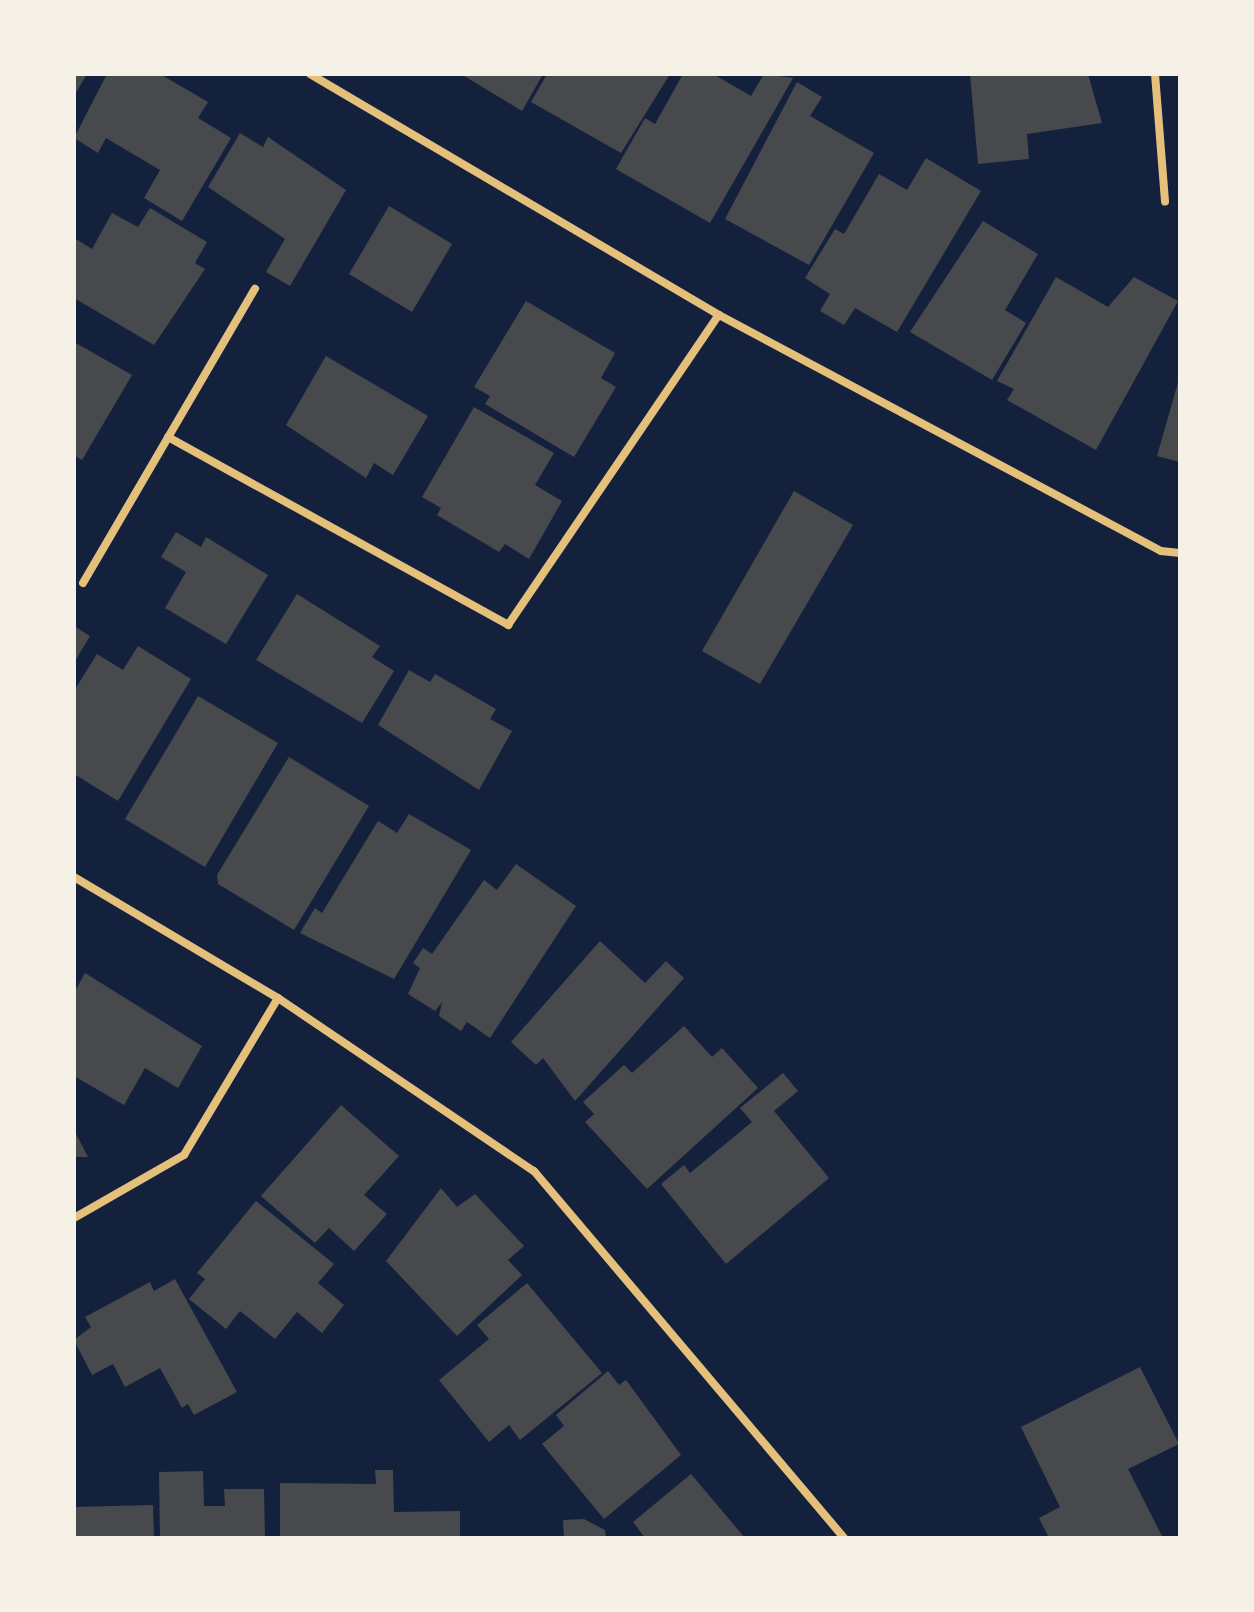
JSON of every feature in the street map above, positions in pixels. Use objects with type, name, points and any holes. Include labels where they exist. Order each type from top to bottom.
[{"type":"street","points":[[310,74],[719,315],[1161,551],[1180,553]]},
{"type":"street","points":[[1155,74],[1165,202]]},
{"type":"street","points":[[83,583],[255,289]]},
{"type":"street","points":[[168,437],[508,625],[719,315]]},
{"type":"street","points":[[74,877],[278,998],[534,1171],[844,1538]]},
{"type":"street","points":[[74,1218],[184,1155],[278,998]]},
{"type":"building","points":[[74,74],[87,74],[74,96]]},
{"type":"building","points":[[107,74],[160,74],[208,102],[198,118],[231,138],[182,221],[144,198],[160,170],[106,138],[98,153],[74,138]]},
{"type":"building","points":[[461,74],[543,74],[522,111]]},
{"type":"building","points":[[547,74],[670,74],[621,153],[531,102]]},
{"type":"building","points":[[683,74],[713,74],[751,96],[764,74],[793,78],[710,223],[616,169],[645,118],[655,124]]},
{"type":"building","points":[[970,74],[1088,74],[1102,123],[1027,134],[1029,159],[978,164]]},
{"type":"building","points":[[797,82],[822,97],[810,116],[874,153],[809,265],[725,219]]},
{"type":"building","points":[[240,133],[263,147],[268,137],[346,190],[290,286],[266,272],[285,239],[208,187]]},
{"type":"building","points":[[926,158],[981,191],[897,332],[855,308],[844,325],[820,311],[830,294],[805,278],[835,229],[844,234],[879,174],[907,190]]},
{"type":"building","points":[[389,206],[452,244],[412,312],[349,274]]},
{"type":"building","points":[[150,208],[207,242],[195,263],[205,269],[154,345],[74,298],[74,238],[92,249],[112,213],[138,227]]},
{"type":"building","points":[[983,221],[1038,254],[1005,310],[1026,323],[992,380],[910,332]]},
{"type":"building","points":[[1056,277],[1108,307],[1134,277],[1178,301],[1096,450],[1007,400],[1014,389],[997,381]]},
{"type":"building","points":[[526,301],[615,353],[601,378],[616,387],[574,457],[485,404],[490,396],[474,387]]},
{"type":"building","points":[[74,342],[132,375],[82,460],[74,455]]},
{"type":"building","points":[[326,356],[428,416],[393,475],[374,463],[366,478],[286,425]]},
{"type":"building","points":[[1180,379],[1180,462],[1157,456]]},
{"type":"building","points":[[474,407],[554,453],[535,485],[562,501],[529,559],[505,544],[499,552],[437,515],[441,508],[422,497]]},
{"type":"building","points":[[794,491],[853,525],[760,684],[702,651]]},
{"type":"building","points":[[176,532],[201,547],[206,537],[268,575],[226,644],[165,608],[186,572],[161,557]]},
{"type":"building","points":[[297,594],[380,646],[372,657],[394,671],[362,723],[256,660]]},
{"type":"building","points":[[74,626],[90,636],[74,663]]},
{"type":"building","points":[[138,646],[191,679],[118,801],[74,774],[74,691],[97,654],[123,670]]},
{"type":"building","points":[[409,670],[430,682],[435,674],[496,709],[490,719],[512,731],[479,790],[378,725]]},
{"type":"building","points":[[198,696],[278,743],[205,867],[125,819]]},
{"type":"building","points":[[289,757],[369,806],[294,930],[218,884],[217,875]]},
{"type":"building","points":[[409,814],[471,850],[394,979],[300,933],[315,908],[322,913],[378,821],[397,833]]},
{"type":"building","points":[[516,864],[576,906],[490,1038],[467,1022],[461,1031],[439,1016],[442,1002],[435,1011],[408,994],[420,968],[413,963],[423,948],[432,954],[484,880],[497,890]]},
{"type":"building","points":[[600,941],[645,983],[666,961],[684,978],[575,1101],[543,1058],[536,1065],[511,1042]]},
{"type":"building","points":[[85,973],[202,1046],[178,1088],[145,1068],[124,1105],[74,1076],[74,993]]},
{"type":"building","points":[[684,1026],[712,1057],[722,1048],[758,1088],[647,1189],[585,1122],[594,1114],[583,1102],[624,1065],[632,1073]]},
{"type":"building","points":[[783,1073],[798,1091],[774,1111],[829,1178],[726,1264],[661,1184],[684,1165],[690,1173],[752,1122],[740,1108]]},
{"type":"building","points":[[341,1105],[399,1156],[364,1195],[387,1214],[354,1251],[329,1228],[315,1243],[261,1196]]},
{"type":"building","points":[[74,1130],[88,1157],[74,1157]]},
{"type":"building","points":[[441,1188],[457,1207],[475,1194],[524,1246],[508,1260],[522,1275],[457,1336],[386,1261]]},
{"type":"building","points":[[256,1201],[334,1264],[318,1283],[344,1305],[322,1333],[297,1312],[275,1339],[240,1311],[226,1329],[189,1299],[205,1279],[197,1273]]},
{"type":"building","points":[[175,1279],[237,1392],[194,1415],[188,1404],[182,1408],[160,1368],[125,1387],[113,1364],[92,1375],[74,1340],[91,1327],[85,1317],[150,1282],[154,1291]]},
{"type":"building","points":[[527,1283],[602,1373],[520,1440],[509,1425],[489,1442],[439,1380],[489,1339],[477,1325]]},
{"type":"building","points":[[1140,1367],[1179,1444],[1128,1469],[1163,1538],[1049,1538],[1039,1518],[1060,1507],[1021,1427]]},
{"type":"building","points":[[608,1371],[619,1385],[626,1380],[681,1455],[604,1519],[542,1444],[564,1426],[556,1415]]},
{"type":"building","points":[[375,1470],[393,1470],[394,1512],[460,1511],[460,1538],[280,1538],[280,1483],[376,1484]]},
{"type":"building","points":[[203,1471],[204,1506],[225,1506],[224,1489],[264,1489],[265,1538],[160,1538],[159,1472]]},
{"type":"building","points":[[691,1474],[745,1538],[645,1538],[633,1522]]},
{"type":"building","points":[[153,1505],[154,1538],[74,1538],[74,1507]]},
{"type":"building","points":[[584,1519],[605,1530],[606,1538],[564,1538],[563,1520]]}]
